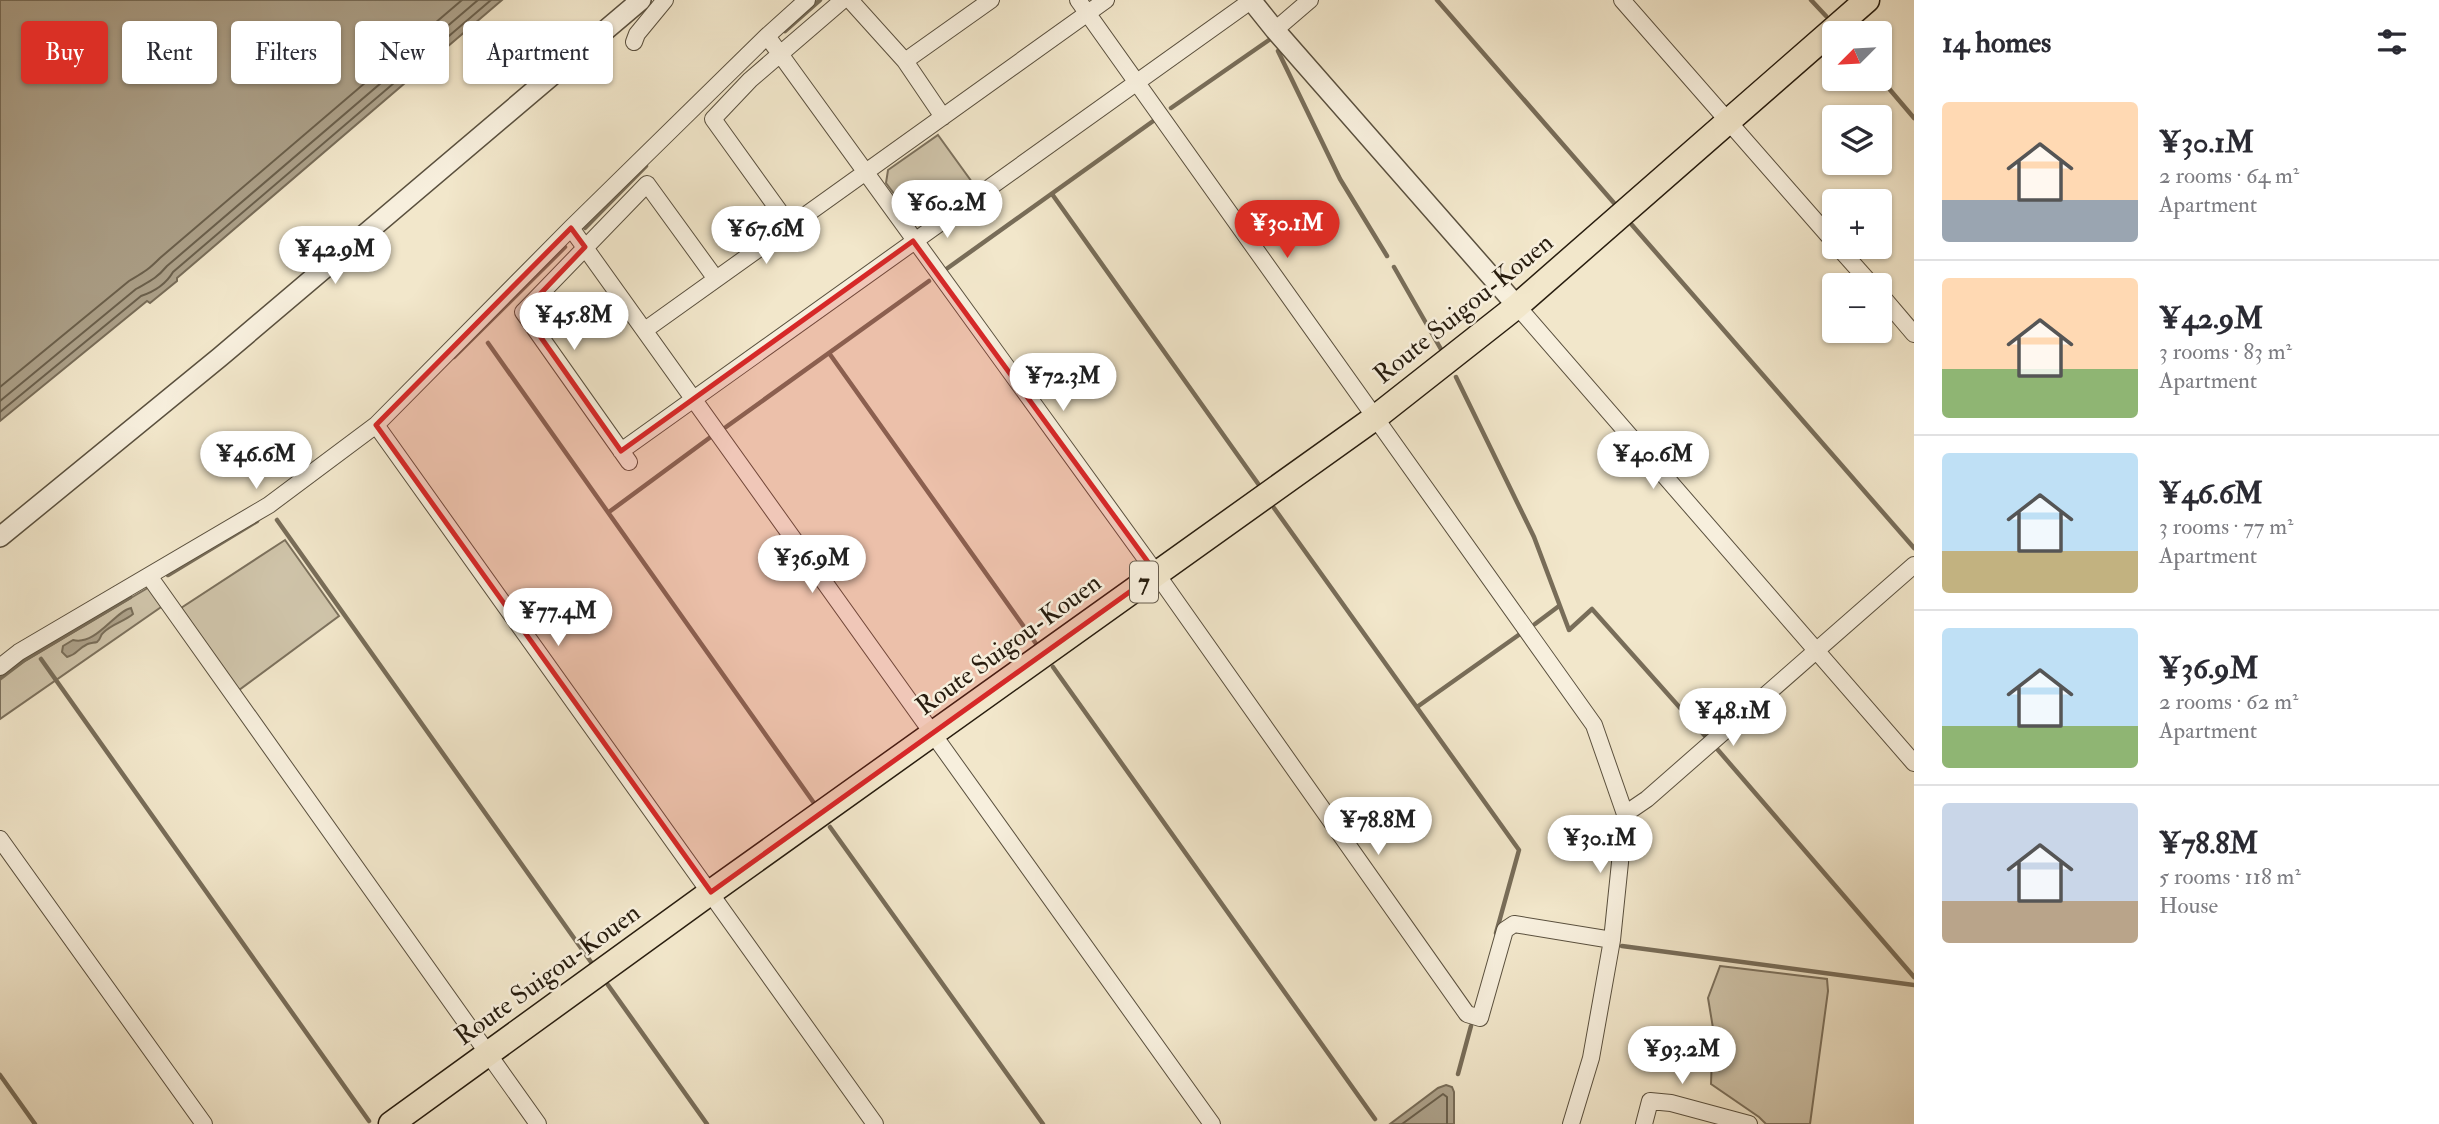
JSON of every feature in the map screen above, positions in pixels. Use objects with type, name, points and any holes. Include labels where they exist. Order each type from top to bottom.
[{"type":"main road","name":"Route Suigou-Kouen","points":[[391,1124],[1376,417],[1517,306],[1867,0]]},
{"type":"street","points":[[0,537],[220,357],[641,0]]},
{"type":"street","points":[[634,42],[637,34],[665,0]]},
{"type":"street","points":[[0,667],[19,652],[269,505],[376,425],[571,228],[807,0]]},
{"type":"street","points":[[790,226],[713,118],[750,80],[844,0]]},
{"type":"street","points":[[850,0],[905,61],[943,117]]},
{"type":"street","points":[[905,61],[991,0]]},
{"type":"street","points":[[645,330],[943,117],[1083,7],[1106,0]]},
{"type":"street","points":[[716,279],[647,184],[523,312],[625,456],[694,398],[1252,0],[1275,30],[1914,763]]},
{"type":"street","points":[[1275,30],[1310,0]]},
{"type":"street","points":[[1622,0],[1822,228]]},
{"type":"street","points":[[1083,7],[1594,724],[1625,814],[1612,940],[1591,1058],[1571,1124]]},
{"type":"street","points":[[767,36],[1156,573],[1467,1014],[1480,1018],[1505,930],[1514,924],[1612,940]]},
{"type":"street","points":[[571,228],[1212,1124]]},
{"type":"street","points":[[1849,259],[1861,273]]},
{"type":"street","points":[[1892,308],[1914,334]]},
{"type":"street","points":[[376,425],[875,1124]]},
{"type":"street","points":[[1625,814],[1647,799],[1914,565]]},
{"type":"street","points":[[149,576],[538,1124]]},
{"type":"street","points":[[0,839],[204,1124]]},
{"type":"street","points":[[1644,1124],[1650,1101],[1671,1103],[1749,1124]]},
{"type":"highlighted area","points":[[571,228],[585,247],[523,312],[621,451],[913,241],[1156,573],[711,892],[376,425]]},
{"type":"shaded area","points":[[938,135],[977,189],[926,225],[916,223],[886,183],[888,170]]},
{"type":"shaded area","points":[[285,540],[339,616],[239,690],[181,608]]},
{"type":"shaded area","points":[[151,586],[164,605],[0,719],[0,680],[25,661]]},
{"type":"shaded area","points":[[1720,966],[1827,979],[1828,991],[1810,1124],[1766,1124],[1711,1084],[1713,1028],[1708,998]]},
{"type":"water","points":[[0,0],[502,0],[477,21],[463,21],[463,33],[449,45],[449,21],[355,21],[355,84],[404,84],[177,278],[177,281],[150,303],[147,301],[0,421]]},
{"type":"water","points":[[131,608],[133,614],[107,629],[97,642],[87,644],[67,657],[62,652],[63,646],[73,640],[90,638]]},
{"type":"water","points":[[1446,1085],[1452,1087],[1454,1092],[1454,1124],[1390,1124],[1438,1088]]},
{"type":"waterway","points":[[785,31],[820,0]]},
{"type":"waterway","points":[[1437,0],[1614,203]]},
{"type":"waterway","points":[[1811,0],[1826,16]]},
{"type":"waterway","points":[[1171,108],[1269,40]]},
{"type":"waterway","points":[[1278,51],[1340,179],[1387,256]]},
{"type":"waterway","points":[[1891,91],[1914,118]]},
{"type":"waterway","points":[[945,270],[1156,119]]},
{"type":"waterway","points":[[585,228],[646,166]]},
{"type":"waterway","points":[[1052,194],[1259,485]]},
{"type":"waterway","points":[[1632,225],[1914,548]]},
{"type":"waterway","points":[[454,357],[565,247]]},
{"type":"waterway","points":[[1394,267],[1442,351]]},
{"type":"waterway","points":[[726,427],[929,281]]},
{"type":"waterway","points":[[488,343],[814,803]]},
{"type":"waterway","points":[[829,353],[1037,645]]},
{"type":"waterway","points":[[1456,377],[1534,537],[1569,630],[1592,609],[1706,737]]},
{"type":"waterway","points":[[609,512],[712,436]]},
{"type":"waterway","points":[[1274,508],[1519,850],[1496,933]]},
{"type":"waterway","points":[[277,520],[591,962]]},
{"type":"waterway","points":[[168,575],[257,521]]},
{"type":"waterway","points":[[0,677],[130,597]]},
{"type":"waterway","points":[[1535,624],[1559,606]]},
{"type":"waterway","points":[[1417,707],[1520,634]]},
{"type":"waterway","points":[[41,659],[369,1121]]},
{"type":"waterway","points":[[1053,667],[1375,1119]]},
{"type":"waterway","points":[[1718,750],[1914,977]]},
{"type":"waterway","points":[[830,827],[1043,1124]]},
{"type":"waterway","points":[[1622,946],[1914,985]]},
{"type":"waterway","points":[[608,985],[707,1124]]},
{"type":"waterway","points":[[1458,1074],[1471,1026]]},
{"type":"waterway","points":[[0,1075],[35,1124]]}]
